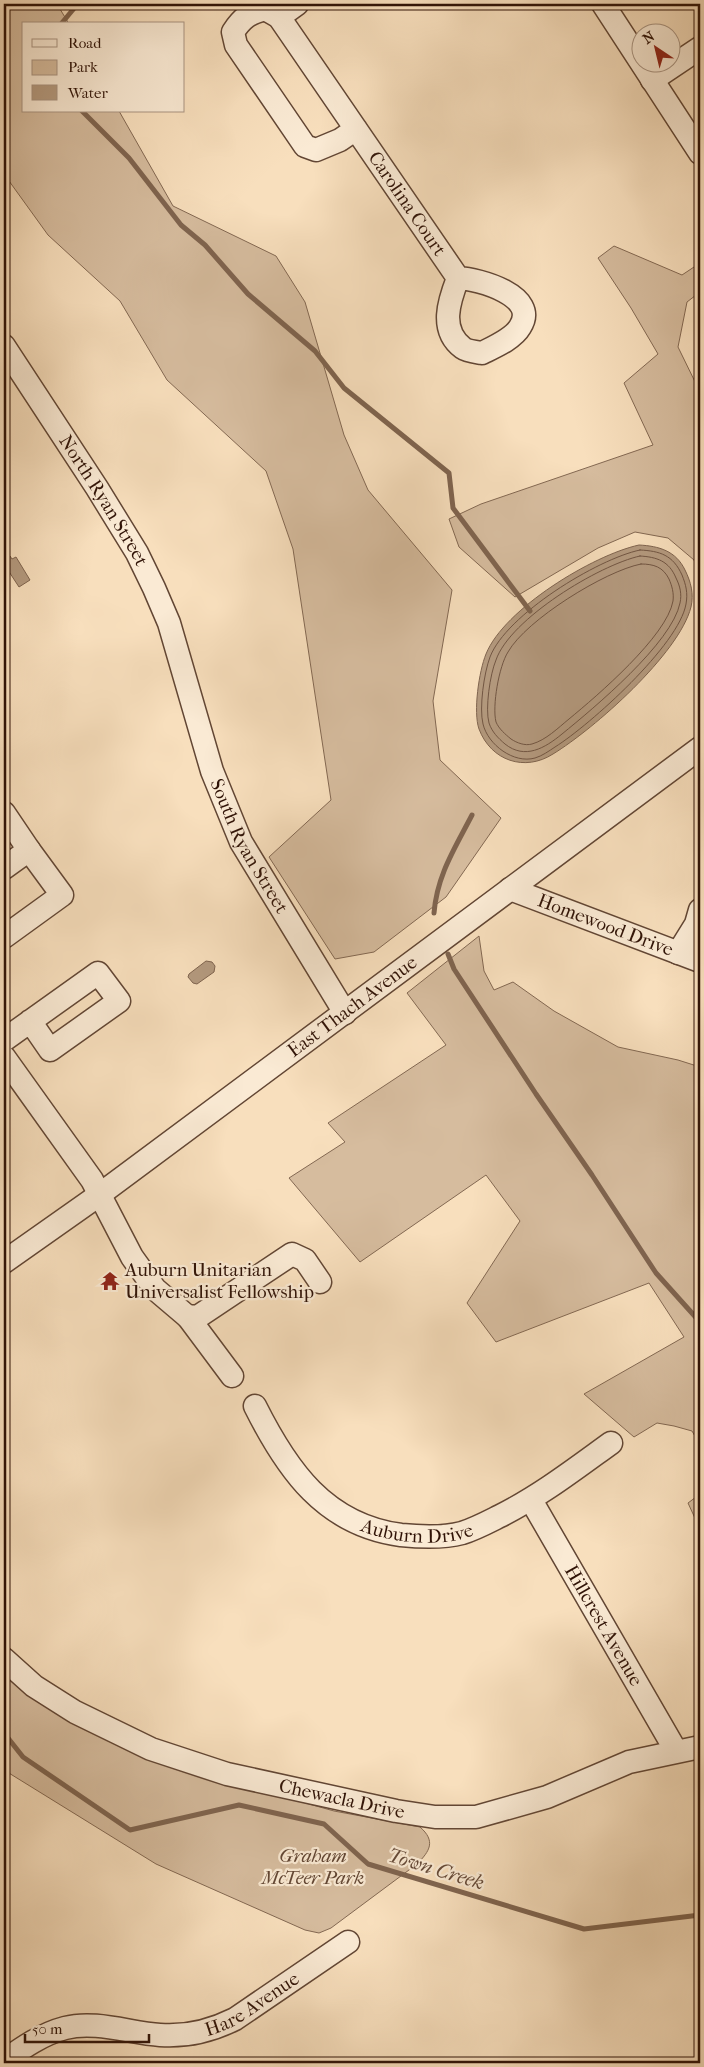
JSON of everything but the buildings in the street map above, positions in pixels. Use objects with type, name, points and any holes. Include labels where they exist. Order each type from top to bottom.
[{"type":"street","points":[[297,4],[279,17],[265,9],[251,12],[241,20],[233,32],[236,45],[305,146],[316,150],[340,140],[356,129]]},
{"type":"street","points":[[603,4],[700,153]]},
{"type":"street","name":"Carolina Court","points":[[279,17],[458,278]]},
{"type":"street","points":[[652,80],[700,48]]},
{"type":"street","name":"North Ryan Street","points":[[4,346],[137,553],[168,623],[181,666]]},
{"type":"street","name":"South Ryan Street","points":[[181,666],[212,771],[242,842],[345,1013]]},
{"type":"street","name":"East Thach Avenue","points":[[4,1262],[99,1195],[700,748]]},
{"type":"street","points":[[4,813],[62,895],[4,937]]},
{"type":"street","points":[[4,868],[29,850]]},
{"type":"street","name":"Homewood Drive","points":[[510,889],[700,961]]},
{"type":"street","points":[[678,953],[696,924],[700,910]]},
{"type":"street","points":[[4,1040],[30,1021]]},
{"type":"street","points":[[4,1057],[92,1180],[132,1257],[155,1289],[188,1317],[232,1376]]},
{"type":"street","points":[[188,1317],[199,1316],[292,1254],[305,1260],[320,1282]]},
{"type":"street","name":"Auburn Drive","points":[[255,1406],[274,1444],[315,1495],[347,1519],[384,1532],[422,1538],[461,1533],[531,1500],[611,1443]]},
{"type":"street","name":"Hillcrest Avenue","points":[[531,1500],[676,1751]]},
{"type":"street","name":"Chewacla Drive","points":[[4,1659],[34,1686],[75,1712],[151,1749],[227,1774],[396,1811],[435,1817],[476,1817],[546,1797],[629,1762],[700,1747]]},
{"type":"street","name":"Hare Avenue","points":[[4,2061],[28,2044],[65,2028],[84,2026],[162,2036],[200,2033],[218,2027],[235,2019],[348,1942]]},
{"type":"green space","points":[[4,4],[57,4],[68,22],[22,22],[22,112],[120,112],[173,206],[276,256],[305,302],[344,435],[368,490],[452,590],[433,701],[440,760],[501,818],[446,897],[374,952],[335,959],[269,857],[331,800],[293,549],[266,471],[167,380],[120,301],[48,235],[4,174]]},
{"type":"green space","points":[[614,246],[682,275],[700,263],[700,292],[687,302],[678,347],[700,392],[700,579],[694,560],[668,538],[635,532],[598,548],[515,597],[459,547],[449,519],[481,504],[653,445],[624,383],[658,354],[598,258]]},
{"type":"green space","points":[[479,936],[484,971],[494,990],[513,982],[554,1011],[618,1047],[678,1060],[700,1067],[700,1445],[692,1431],[657,1423],[634,1437],[584,1394],[684,1337],[649,1283],[496,1342],[467,1303],[520,1221],[486,1175],[360,1262],[289,1178],[345,1142],[328,1123],[446,1045],[407,993]]},
{"type":"green space","points":[[700,1494],[700,1529],[688,1503]]},
{"type":"green space","name":"Graham McTeer Park","points":[[4,1673],[159,1762],[334,1811],[420,1827],[430,1841],[428,1850],[417,1864],[331,1928],[319,1933],[305,1930],[156,1864],[4,1770]]},
{"type":"water","points":[[639,545],[660,548],[672,554],[681,564],[690,584],[692,593],[691,607],[683,626],[670,646],[653,668],[612,709],[553,754],[531,762],[520,762],[500,756],[484,740],[477,722],[481,670],[486,654],[496,637],[511,619],[552,586],[598,560]]},
{"type":"water","points":[[10,556],[12,559],[16,557],[30,580],[19,587],[4,564],[8,562],[6,559]]},
{"type":"water","points":[[206,961],[212,962],[215,966],[214,972],[197,984],[193,983],[188,977],[189,974]]},
{"type":"waterway","points":[[63,22],[76,6]]},
{"type":"waterway","points":[[83,112],[129,158],[181,225],[205,245],[248,294],[315,351],[344,388],[449,473],[453,508],[530,611]]},
{"type":"waterway","points":[[434,913],[443,874],[453,850],[472,815]]},
{"type":"waterway","points":[[448,954],[454,969],[656,1273],[700,1322]]},
{"type":"waterway","name":"Town Creek","points":[[4,1733],[23,1757],[130,1830],[239,1805],[324,1824],[368,1864],[584,1929],[700,1915]]},
{"type":"place","name":"Auburn Unitarian Universalist Fellowship","points":[[110,1281]]}]
